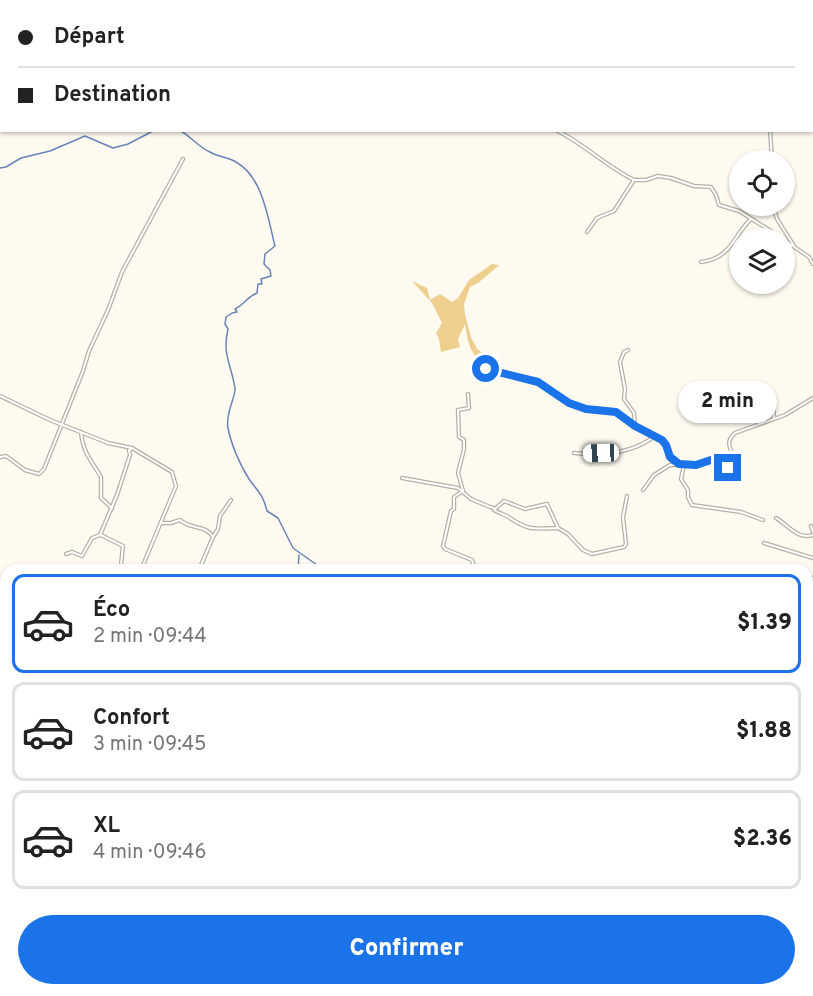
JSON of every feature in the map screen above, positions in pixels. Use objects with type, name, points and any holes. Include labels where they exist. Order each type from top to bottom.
[{"type":"street","points":[[559,132],[611,168],[633,180],[646,180],[658,176],[694,186],[711,187],[719,205],[739,211],[765,228]]},
{"type":"street","points":[[770,132],[771,150]]},
{"type":"street","points":[[0,457],[6,456],[25,470],[39,474],[42,472],[122,272],[183,159]]},
{"type":"street","points":[[587,232],[597,218],[614,211],[633,180]]},
{"type":"street","points":[[701,262],[711,261],[730,249],[743,226],[751,219]]},
{"type":"street","points":[[795,247],[813,264]]},
{"type":"street","points":[[628,350],[624,352],[620,362],[625,388],[624,399],[634,413],[635,426]]},
{"type":"street","points":[[486,369],[538,382],[569,403],[586,409],[616,412],[666,445],[670,457],[679,464]]},
{"type":"street","points":[[463,491],[458,473],[464,440],[459,437],[458,410],[470,408],[468,394]]},
{"type":"street","points":[[0,396],[108,443],[132,448],[172,472],[176,486],[144,564]]},
{"type":"street","points":[[768,396],[773,404],[774,418]]},
{"type":"street","points":[[643,490],[660,471],[670,465],[696,465],[711,460],[728,468],[734,462],[729,449],[729,438],[740,430],[798,409],[813,398]]},
{"type":"street","points":[[80,431],[83,448],[102,481],[101,498],[111,508]]},
{"type":"street","points":[[574,453],[631,450],[644,445],[655,436]]},
{"type":"street","points":[[100,535],[130,454],[129,450],[132,448]]},
{"type":"street","points":[[684,465],[681,479],[688,490],[688,497],[692,505],[741,512],[763,520]]},
{"type":"street","points":[[402,478],[452,487],[463,491],[471,499],[495,509],[504,501],[525,509],[547,504],[558,528],[568,534],[579,547],[592,554],[624,547],[626,544],[623,517],[627,496]]},
{"type":"street","points":[[463,491],[454,496],[454,508],[443,546],[445,549],[472,560],[473,564]]},
{"type":"street","points":[[202,564],[218,529],[220,516],[231,500]]},
{"type":"street","points":[[490,507],[499,514],[507,516],[512,522],[532,530],[558,528]]},
{"type":"street","points":[[776,518],[804,538],[813,534],[811,526]]},
{"type":"street","points":[[161,522],[171,523],[180,520],[187,526],[205,529],[213,537]]},
{"type":"street","points":[[66,554],[72,552],[82,556],[92,537],[100,535],[123,546],[121,564]]},
{"type":"street","points":[[764,543],[813,558]]},
{"type":"shaded area","points":[[492,264],[499,265],[470,287],[464,304],[471,337],[477,349],[484,354],[488,364],[473,353],[465,324],[458,339],[460,347],[441,352],[436,333],[442,323],[432,303],[412,281],[427,288],[430,300],[440,294],[452,302],[458,298],[469,280]]},
{"type":"waterway","points":[[0,168],[21,158],[50,151],[85,136],[113,148],[128,144],[151,132]]},
{"type":"waterway","points":[[182,132],[206,150],[233,160],[245,169],[258,188],[267,212],[275,246],[265,254],[264,264],[270,270],[271,276],[261,279],[262,284],[258,284],[257,293],[235,309],[237,312],[226,317],[225,324],[228,329],[226,345],[235,388],[227,422],[239,461],[262,497],[267,511],[278,518],[293,548],[316,564]]},
{"type":"waterway","points":[[298,564],[299,555]]},
{"type":"route","points":[[486,369],[538,382],[569,403],[586,409],[616,412],[635,426],[662,440],[670,457],[679,464],[696,465],[711,460],[728,468]]}]
